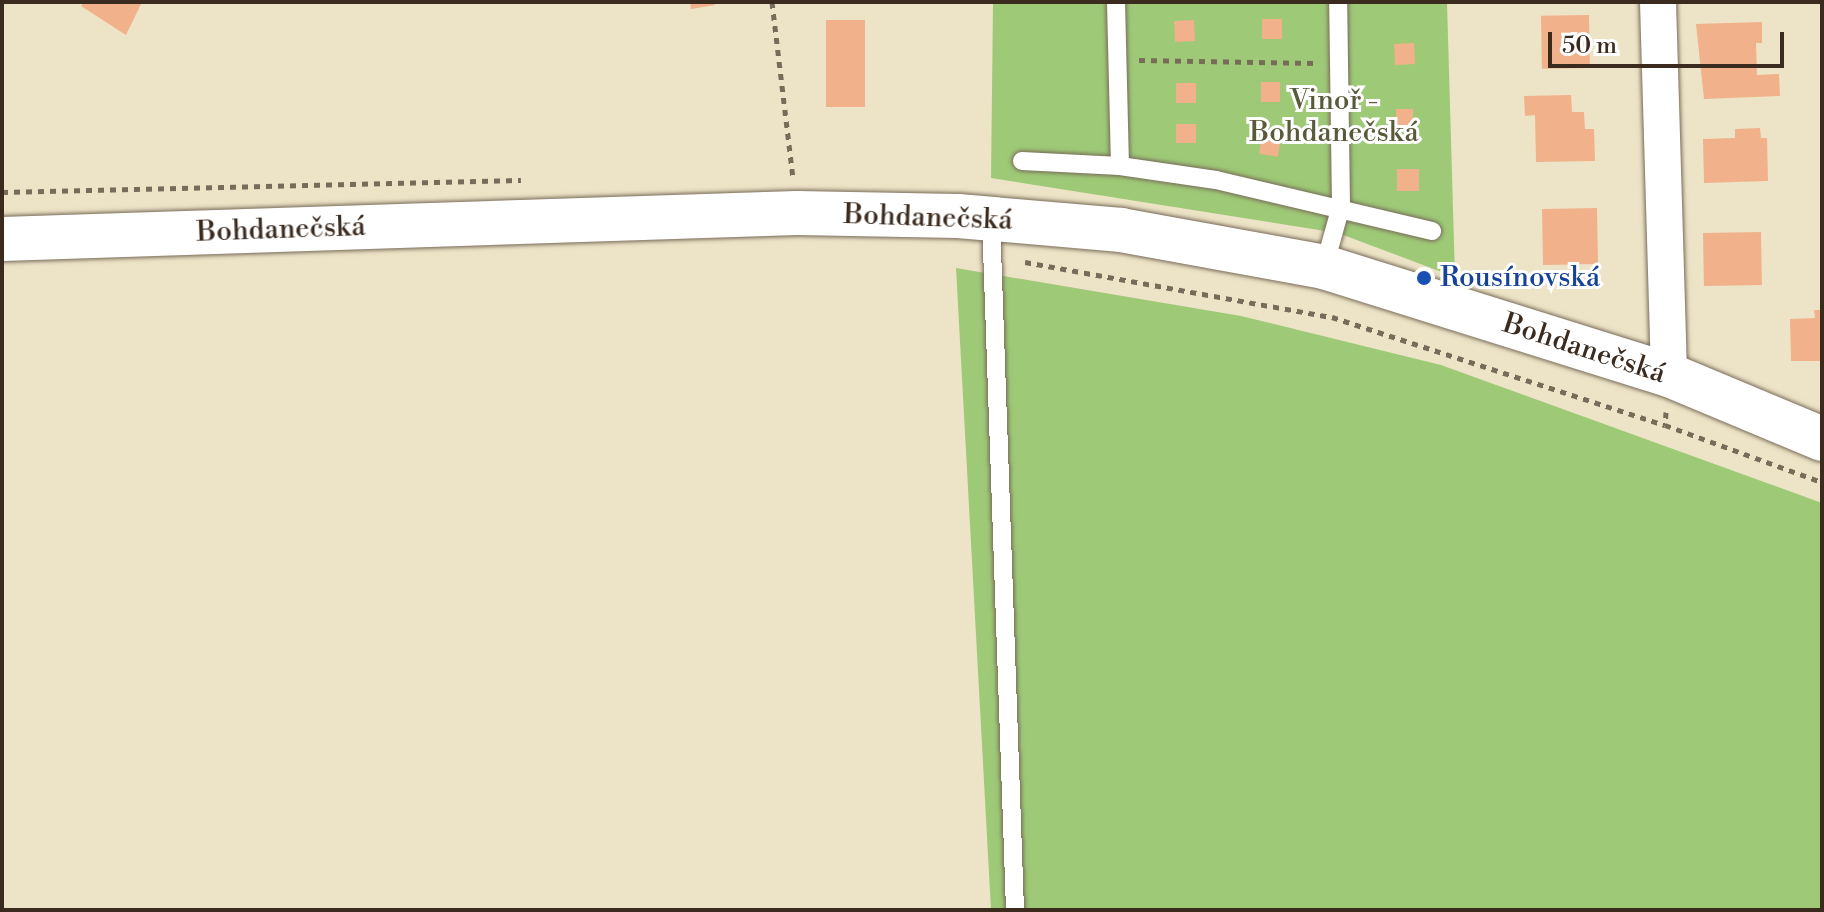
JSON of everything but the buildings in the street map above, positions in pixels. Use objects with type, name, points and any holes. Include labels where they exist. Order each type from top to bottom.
[{"type":"street","points":[[1658,2],[1668,389]]},
{"type":"street","name":"Bohdanečská","points":[[2,239],[797,213],[992,237],[1121,230],[1324,267],[1668,389],[1822,439]]},
{"type":"lane","points":[[1116,2],[1120,166]]},
{"type":"lane","points":[[1324,267],[1341,206],[1338,2]]},
{"type":"lane","points":[[1022,161],[1120,166],[1341,206],[1432,231]]},
{"type":"lane","points":[[992,237],[1015,910]]},
{"type":"path","points":[[772,2],[797,213]]},
{"type":"path","points":[[1118,60],[1339,63]]},
{"type":"path","points":[[2,192],[521,180]]},
{"type":"path","points":[[992,237],[1332,317],[1665,425],[1822,482]]},
{"type":"path","points":[[1665,425],[1668,389]]},
{"type":"green space","name":"Vinoř - Bohdanečská","points":[[993,2],[1447,2],[1455,277],[1338,233],[991,178]]},
{"type":"green space","points":[[956,268],[1241,316],[1441,365],[1822,503],[1822,910],[991,910]]},
{"type":"place","name":"Rousínovská","points":[[1424,278]]}]
